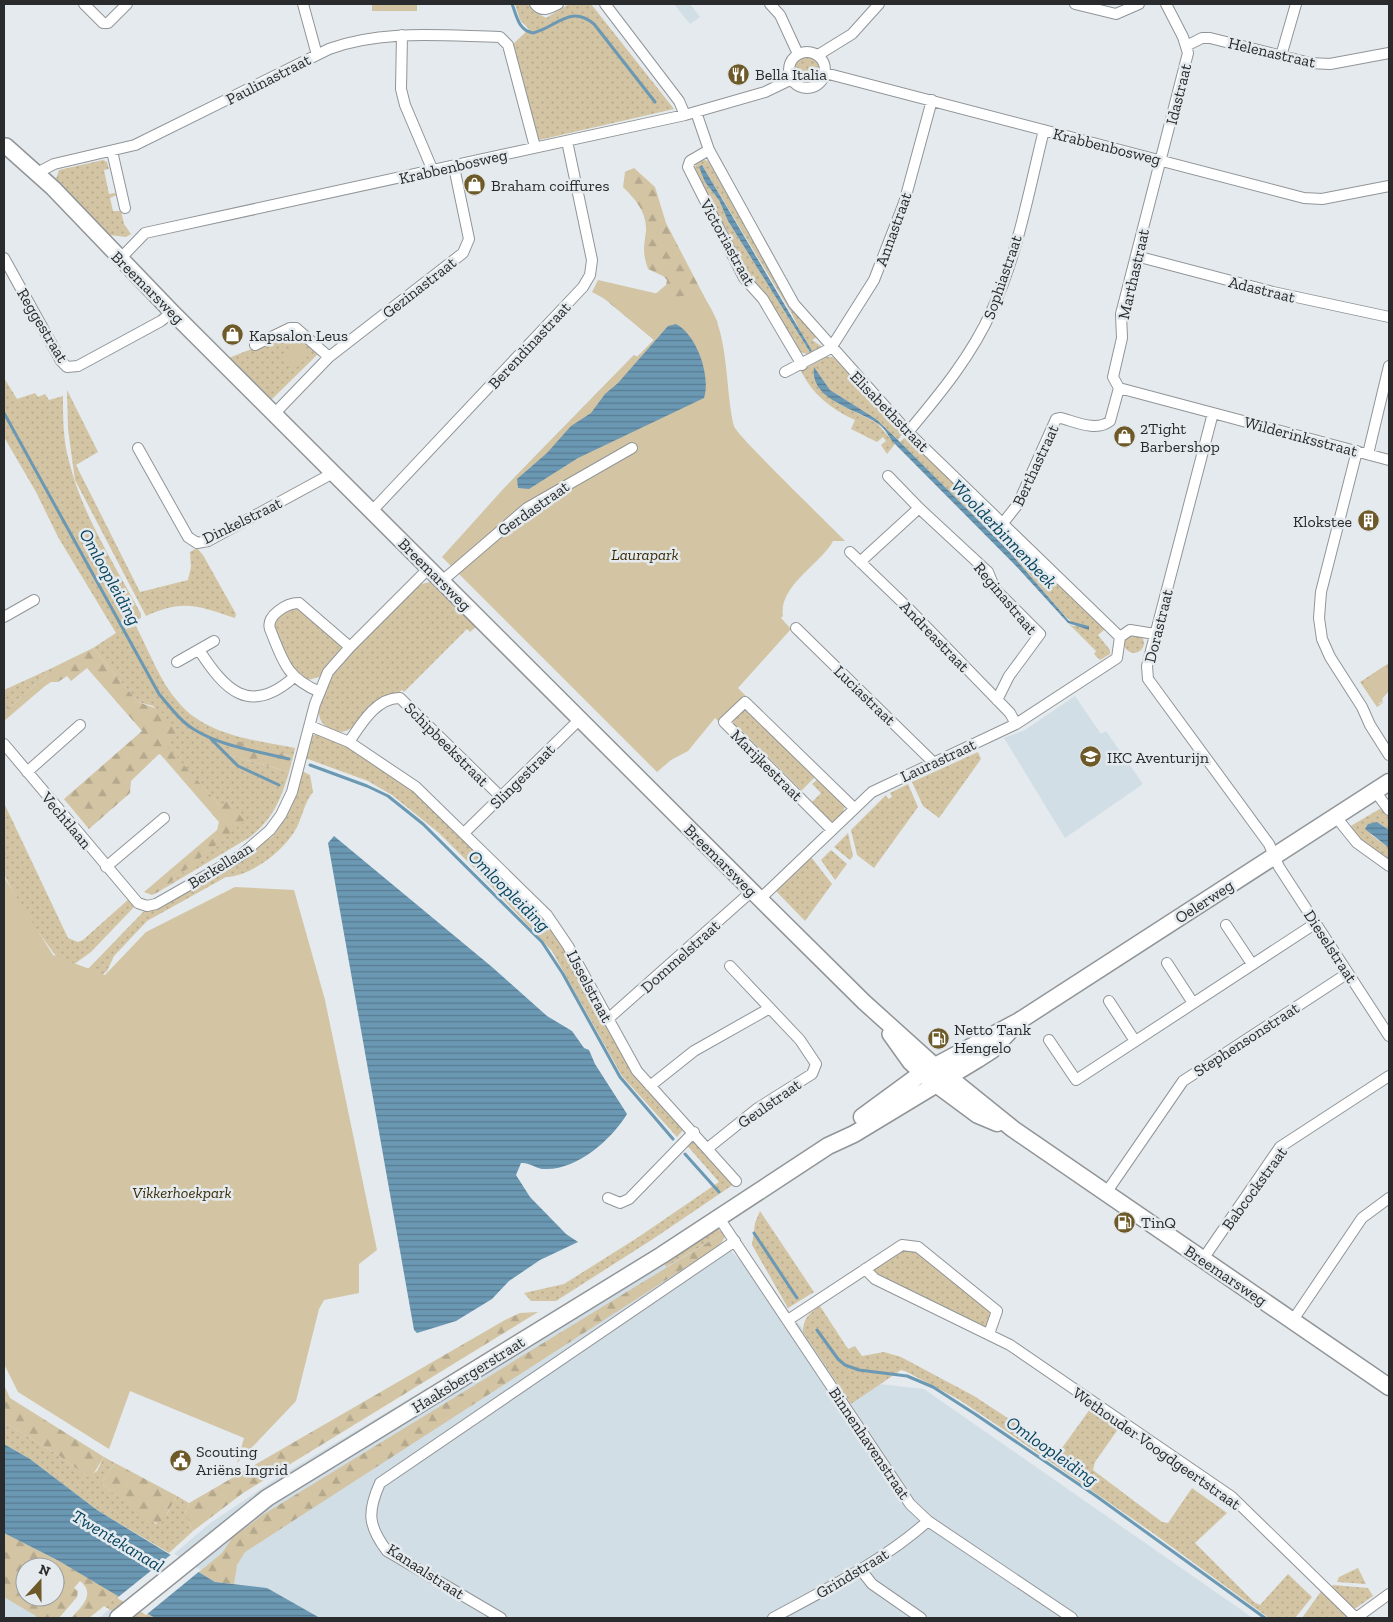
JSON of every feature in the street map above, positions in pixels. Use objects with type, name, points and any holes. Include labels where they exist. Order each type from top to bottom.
[{"type":"main road","name":"Oelerweg","points":[[928,1070],[1019,1021],[1275,855],[1339,821],[1378,795],[1389,782]]},
{"type":"main road","name":"Oelerweg","points":[[942,1080],[992,1050],[1019,1021]]},
{"type":"main road","name":"Breemarsweg","points":[[928,1070],[1389,1387]]},
{"type":"main road","name":"Haaksbergerstraat","points":[[828,1146],[845,1130],[928,1070]]},
{"type":"main road","name":"Haaksbergerstraat","points":[[121,1616],[194,1555],[267,1498],[719,1218],[828,1146],[854,1134],[942,1080]]},
{"type":"street","points":[[84,4],[103,23],[108,23],[127,4]]},
{"type":"street","points":[[303,4],[317,55]]},
{"type":"street","points":[[534,4],[540,9],[547,9],[558,4]]},
{"type":"street","points":[[605,4],[679,100],[685,115]]},
{"type":"street","points":[[770,4],[780,15],[798,54]]},
{"type":"street","points":[[818,55],[852,34],[879,4]]},
{"type":"street","points":[[1075,4],[1116,14],[1139,4]]},
{"type":"street","name":"Idastraat","points":[[1162,159],[1188,53],[1166,4]]},
{"type":"street","points":[[1281,56],[1296,4]]},
{"type":"street","points":[[402,36],[401,89],[405,105],[433,171]]},
{"type":"street","name":"Paulinastraat","points":[[37,173],[54,164],[143,142],[317,55],[345,43],[402,36],[500,37],[507,43],[535,147]]},
{"type":"street","name":"Helenastraat","points":[[1186,46],[1202,38],[1210,38],[1322,64],[1389,53]]},
{"type":"street","points":[[807,52],[818,55],[824,62],[825,73],[821,82],[810,88],[801,87],[792,79],[790,63],[798,54],[807,52]]},
{"type":"street","name":"Krabbenbosweg","points":[[825,73],[1313,199],[1389,186]]},
{"type":"street","name":"Krabbenbosweg","points":[[120,259],[145,234],[685,115],[765,92],[792,79]]},
{"type":"street","name":"Annastraat","points":[[831,348],[855,314],[882,264],[904,203],[932,100]]},
{"type":"street","name":"Elisabethstraat","points":[[696,112],[709,150],[794,304],[831,348],[908,432],[1120,636]]},
{"type":"street","name":"Sophiastraat","points":[[908,432],[943,390],[965,358],[992,311],[1012,254],[1044,130]]},
{"type":"street","name":"Berendinastraat","points":[[372,511],[577,295],[589,279],[592,260],[567,141]]},
{"type":"street","name":"Breemarsweg","points":[[4,146],[37,173],[172,312],[864,1002],[928,1070]]},
{"type":"street","name":"Victoriastraat","points":[[709,150],[690,161],[688,167],[744,278],[763,299],[802,365]]},
{"type":"street","points":[[112,151],[125,208]]},
{"type":"street","name":"Marthastraat","points":[[1119,388],[1113,377],[1122,338],[1121,314],[1162,159]]},
{"type":"street","name":"Gezinastraat","points":[[275,413],[329,357],[463,253],[468,240],[454,167]]},
{"type":"street","name":"Adastraat","points":[[1136,256],[1273,292],[1389,316]]},
{"type":"street","name":"Reggestraat","points":[[4,258],[61,361],[67,367],[78,366],[161,321],[172,312]]},
{"type":"street","points":[[255,345],[290,328],[296,328],[329,357]]},
{"type":"street","points":[[785,372],[802,365],[831,348]]},
{"type":"street","points":[[1368,454],[1389,366]]},
{"type":"street","name":"Wilderinksstraat","points":[[1119,388],[1389,460]]},
{"type":"street","name":"Berthastraat","points":[[1002,523],[1018,504],[1053,422],[1061,418],[1098,427],[1107,424],[1110,421],[1119,388]]},
{"type":"street","name":"Dorastraat","points":[[1213,413],[1147,666],[1148,679],[1269,844],[1275,855]]},
{"type":"street","name":"Dinkelstraat","points":[[138,448],[188,537],[196,543],[208,540],[333,473]]},
{"type":"street","name":"Gerdastraat","points":[[442,582],[527,508],[632,448]]},
{"type":"street","points":[[1357,451],[1321,592],[1319,618],[1322,639],[1330,657],[1389,754]]},
{"type":"street","name":"Reginastraat","points":[[888,476],[918,508],[988,572],[995,589],[1040,634],[1009,676],[997,700]]},
{"type":"street","points":[[860,562],[918,508]]},
{"type":"street","name":"Andreastraat","points":[[850,552],[1010,713],[1016,724]]},
{"type":"street","name":"Berkellaan","points":[[142,905],[156,904],[240,856],[270,830],[290,798],[320,692],[328,672],[350,647],[429,568]]},
{"type":"street","points":[[4,617],[34,600]]},
{"type":"street","points":[[320,692],[293,678],[285,668],[268,623],[271,617],[294,603],[305,607],[350,647]]},
{"type":"street","name":"Luciastraat","points":[[796,628],[934,763]]},
{"type":"street","points":[[1120,636],[1130,630],[1155,634]]},
{"type":"street","name":"Laurastraat","points":[[756,895],[832,830],[854,808],[882,786],[1016,724],[1117,658],[1120,636]]},
{"type":"street","points":[[177,662],[214,641]]},
{"type":"street","points":[[199,650],[217,678],[226,686],[247,695],[254,697],[271,694],[293,678]]},
{"type":"street","name":"Schipbeekstraat","points":[[349,742],[382,702],[390,698],[400,698],[501,797]]},
{"type":"street","name":"Marijkestraat","points":[[832,830],[724,722],[746,702],[854,808]]},
{"type":"street","name":"Slingestraat","points":[[464,833],[580,719]]},
{"type":"street","points":[[27,772],[80,725]]},
{"type":"street","name":"IJsselstraat","points":[[310,726],[349,742],[416,787],[547,915],[568,946],[628,1058],[650,1086],[694,1132],[736,1181]]},
{"type":"street","name":"Vechtlaan","points":[[4,744],[106,867],[142,905]]},
{"type":"street","points":[[1378,795],[1389,810]]},
{"type":"street","points":[[106,867],[164,818]]},
{"type":"street","points":[[1339,821],[1357,844],[1389,866]]},
{"type":"street","name":"Dieselstraat","points":[[1275,855],[1279,867],[1389,1036]]},
{"type":"street","name":"Dommelstraat","points":[[608,1019],[756,895]]},
{"type":"street","points":[[1049,1040],[1076,1080],[1316,923]]},
{"type":"street","name":"Oelerweg","points":[[1226,925],[1252,964]]},
{"type":"street","points":[[1167,963],[1193,1003]]},
{"type":"street","name":"Geulstraat","points":[[708,1148],[758,1108],[812,1074],[816,1064],[800,1040],[730,966]]},
{"type":"street","name":"Stephensonstraat","points":[[1106,1193],[1183,1081],[1348,973]]},
{"type":"street","points":[[1109,1001],[1135,1041]]},
{"type":"street","points":[[650,1086],[694,1051],[770,1008]]},
{"type":"street","name":"Babcockstraat","points":[[1203,1259],[1280,1147],[1389,1076]]},
{"type":"street","points":[[608,1198],[620,1203],[629,1199],[694,1132]]},
{"type":"street","points":[[1293,1320],[1362,1218],[1389,1198]]},
{"type":"street","name":"Binnenhavenstraat","points":[[719,1218],[910,1504],[928,1521],[1072,1618]]},
{"type":"street","name":"Kanaalstraat","points":[[501,1618],[388,1550],[377,1537],[370,1509],[380,1484],[391,1474],[735,1241]]},
{"type":"street","points":[[788,1320],[902,1245],[918,1247],[997,1311],[989,1334]]},
{"type":"street","name":"Wethouder Voogdgeertstraat","points":[[865,1269],[875,1279],[1017,1349],[1232,1497],[1356,1618]]},
{"type":"street","name":"Grindstraat","points":[[772,1618],[861,1570],[908,1539],[928,1521]]},
{"type":"street","points":[[861,1570],[872,1584],[921,1618]]},
{"type":"street","points":[[1356,1618],[1389,1594]]},
{"type":"shaded area","points":[[674,4],[690,4],[700,17],[690,24]]},
{"type":"shaded area","points":[[1075,696],[1101,734],[1106,731],[1143,784],[1065,838],[1004,738],[1025,730]]},
{"type":"shaded area","name":"Twentekanaal","points":[[707,1225],[852,1381],[924,1389],[1253,1618],[99,1618],[209,1524],[277,1478],[427,1388],[437,1396]]},
{"type":"shaded area","points":[[4,1589],[15,1595],[15,1607],[36,1607],[56,1618],[4,1618]]},
{"type":"green space","points":[[372,4],[417,4],[417,11],[372,11]]},
{"type":"green space","points":[[515,4],[528,4],[533,11],[546,18],[569,4],[591,4],[674,109],[539,140],[512,45],[529,29],[520,20]]},
{"type":"green space","points":[[807,54],[816,58],[820,67],[816,76],[807,80],[798,76],[794,67],[798,58]]},
{"type":"green space","points":[[103,160],[107,162],[109,169],[104,170],[109,194],[115,193],[117,195],[110,198],[113,211],[121,211],[124,224],[131,234],[126,237],[110,235],[56,179],[59,170]]},
{"type":"green space","points":[[704,160],[708,161],[794,308],[817,337],[812,340],[821,346],[821,350],[809,355],[799,351],[794,339],[788,334],[760,288],[747,275],[733,243],[715,213],[694,171],[696,164]],"holes":[[[702,165],[792,314],[810,352],[728,221],[719,200],[705,182]]]},
{"type":"green space","points":[[634,168],[655,187],[666,223],[718,323],[664,331],[505,487],[634,355],[637,357],[654,340],[601,296],[653,296],[666,285],[667,280],[663,276],[648,269],[644,254],[645,218],[636,201],[623,187],[625,172]]},
{"type":"green space","name":"Laurapark","points":[[598,280],[676,298],[697,292],[708,304],[716,318],[721,336],[734,426],[766,462],[845,541],[833,541],[787,595],[781,618],[791,629],[738,688],[746,696],[720,723],[715,718],[688,751],[671,760],[657,772],[442,557],[505,487],[634,355],[637,357],[654,340],[607,300],[592,292]]},
{"type":"green space","points":[[295,332],[319,353],[271,400],[226,359]]},
{"type":"green space","points":[[297,345],[308,356],[296,368],[285,358]]},
{"type":"green space","points":[[826,357],[833,357],[903,433],[898,440],[876,419],[830,390],[814,367],[837,403],[877,423],[895,444],[887,454],[881,445],[886,441],[883,437],[877,442],[851,429],[855,420],[830,406],[805,379],[801,371]]},
{"type":"green space","points":[[4,378],[17,399],[35,393],[38,397],[45,394],[49,400],[63,396],[63,421],[66,445],[69,461],[82,501],[100,539],[141,614],[141,618],[125,627],[126,629],[136,626],[160,676],[172,695],[190,714],[217,730],[248,739],[295,748],[293,757],[284,754],[229,755],[289,772],[275,808],[265,823],[250,837],[160,891],[244,821],[220,806],[166,746],[176,731],[153,706],[138,702],[93,648],[116,633],[58,537],[36,492],[4,437]]},
{"type":"green space","points":[[67,390],[98,452],[76,465],[140,592],[188,580],[191,567],[190,552],[197,548],[203,555],[236,614],[235,618],[191,606],[171,607],[146,616],[75,480],[68,429]]},
{"type":"green space","points":[[906,436],[1105,629],[1098,635],[1110,650],[1110,654],[1100,660],[1094,654],[1096,651],[1068,623],[1073,626],[1089,626],[1073,623],[1065,616],[1007,549],[900,442]]},
{"type":"green space","points":[[435,581],[477,626],[470,632],[467,629],[404,692],[402,690],[382,698],[353,727],[339,732],[324,725],[319,714],[322,694],[346,657],[421,584]]},
{"type":"green space","points":[[298,606],[342,647],[319,677],[308,680],[301,676],[290,663],[272,625],[277,617]]},
{"type":"green space","points":[[1134,633],[1141,636],[1144,643],[1141,650],[1134,653],[1127,650],[1124,643],[1127,636]]},
{"type":"green space","points":[[93,648],[138,702],[160,710],[177,731],[167,746],[220,806],[227,801],[245,821],[160,891],[152,895],[144,892],[217,830],[219,822],[161,755],[159,754],[131,781],[130,793],[89,829],[64,799],[142,731],[87,668],[71,681],[67,676],[58,682],[51,682],[4,721],[4,712],[45,677],[50,669]]},
{"type":"green space","points":[[1389,663],[1389,667],[1365,683],[1379,704],[1384,702],[1377,707],[1360,682]]},
{"type":"green space","points":[[1389,667],[1389,691],[1382,699],[1383,701],[1378,704],[1364,683]]},
{"type":"green space","points":[[50,669],[45,677],[4,712],[4,690]]},
{"type":"green space","points":[[746,709],[816,776],[800,792],[800,789],[740,729],[734,727],[733,719]]},
{"type":"green space","points":[[322,733],[354,749],[412,789],[465,838],[540,914],[555,934],[633,1070],[683,1130],[677,1137],[622,1076],[552,951],[477,871],[439,833],[392,795],[368,781],[305,758],[310,736]]},
{"type":"green space","points":[[230,739],[293,757],[289,772],[229,755]]},
{"type":"green space","points":[[978,752],[981,759],[939,818],[923,806],[912,782]]},
{"type":"green space","points":[[302,771],[310,775],[313,792],[292,836],[276,853],[257,867],[236,876],[226,877],[147,921],[114,956],[107,971],[102,975],[87,970],[147,908],[272,837],[283,822],[291,806]]},
{"type":"green space","points":[[819,778],[845,805],[843,812],[834,821],[828,821],[810,804],[821,793],[812,784]]},
{"type":"green space","points":[[908,784],[918,807],[874,868],[857,855],[851,830],[886,795],[888,799],[892,797],[890,793]]},
{"type":"green space","points":[[4,803],[68,938],[78,942],[83,940],[130,898],[135,906],[91,952],[66,970],[26,915],[4,875]]},
{"type":"green space","points":[[1383,807],[1389,811],[1389,830],[1377,822],[1371,835],[1389,848],[1389,860],[1354,835],[1349,827]]},
{"type":"green space","points":[[848,833],[853,856],[850,860],[834,847]]},
{"type":"green space","points":[[831,850],[847,864],[835,880],[821,860]]},
{"type":"green space","points":[[811,857],[832,884],[805,921],[776,891]]},
{"type":"green space","name":"Vikkerhoekpark","points":[[4,877],[53,955],[105,975],[146,932],[235,887],[294,890],[325,1000],[377,1250],[359,1264],[359,1293],[324,1300],[319,1309],[296,1401],[237,1463],[244,1438],[130,1391],[109,1449],[18,1392],[4,1364]]},
{"type":"green space","points":[[693,1133],[737,1182],[556,1301],[531,1301],[524,1293],[564,1284],[637,1238],[719,1182],[684,1142]]},
{"type":"green space","points":[[760,1211],[814,1292],[788,1308],[752,1245],[755,1223]]},
{"type":"green space","points":[[714,1226],[723,1233],[666,1267],[662,1258]]},
{"type":"green space","points":[[723,1233],[725,1236],[722,1242],[714,1249],[245,1552],[237,1565],[234,1584],[215,1582],[199,1572],[222,1553],[232,1538],[264,1514]]},
{"type":"green space","points":[[902,1249],[915,1251],[992,1313],[986,1327],[879,1277],[873,1269]]},
{"type":"green space","points":[[820,1306],[848,1349],[855,1346],[862,1356],[884,1352],[901,1357],[974,1396],[1057,1450],[1062,1448],[1093,1405],[1121,1425],[1095,1462],[1093,1470],[1162,1522],[1168,1523],[1192,1488],[1227,1513],[1195,1543],[1254,1602],[1260,1605],[1288,1574],[1312,1597],[1295,1618],[1269,1618],[1153,1533],[1006,1431],[958,1399],[907,1372],[901,1370],[851,1404],[803,1332],[807,1317]]},
{"type":"green space","points":[[538,1312],[243,1493],[193,1531],[185,1513],[189,1503],[505,1320],[520,1313]]},
{"type":"green space","points":[[4,1385],[10,1398],[104,1457],[92,1476],[88,1477],[58,1455],[4,1422]]},
{"type":"green space","points":[[4,1422],[58,1455],[88,1477],[97,1471],[104,1457],[115,1463],[102,1482],[104,1486],[156,1524],[167,1514],[177,1496],[189,1503],[185,1513],[193,1531],[169,1553],[97,1510],[30,1459],[4,1444]]},
{"type":"green space","points":[[115,1463],[177,1496],[161,1524],[150,1521],[104,1486],[102,1482]]},
{"type":"green space","points":[[4,1533],[51,1557],[15,1557],[15,1604],[4,1597]]},
{"type":"green space","points":[[65,1564],[118,1595],[89,1618],[71,1618],[86,1600],[87,1591],[80,1581],[74,1588],[78,1591],[77,1597],[59,1618],[35,1618],[36,1616],[21,1607],[65,1607]]},
{"type":"green space","points":[[1358,1568],[1366,1584],[1337,1582],[1339,1577]]},
{"type":"green space","points":[[1333,1585],[1368,1588],[1373,1596],[1356,1608],[1352,1608],[1331,1587]]},
{"type":"green space","points":[[1322,1590],[1346,1615],[1346,1618],[1302,1618]]},
{"type":"green space","points":[[118,1595],[155,1618],[123,1618],[104,1606]]},
{"type":"water","points":[[702,165],[812,351],[810,352],[728,221],[719,200],[705,182],[699,167]]},
{"type":"water","points":[[676,324],[684,329],[696,346],[706,379],[704,398],[578,458],[529,489],[518,488],[517,479],[547,453],[571,426],[591,413],[605,394],[618,383],[668,326]]},
{"type":"water","points":[[814,367],[830,390],[876,419],[900,442],[1007,549],[1069,621],[1089,626],[1089,630],[1068,623],[1015,565],[892,441],[882,427],[826,396],[814,378]]},
{"type":"water","points":[[1377,822],[1389,830],[1389,848],[1365,829],[1368,824]]},
{"type":"water","points":[[334,836],[492,967],[547,1016],[572,1031],[584,1048],[589,1050],[595,1064],[627,1114],[613,1133],[582,1158],[559,1168],[547,1169],[521,1163],[516,1175],[530,1197],[566,1234],[578,1242],[540,1260],[509,1281],[492,1299],[456,1321],[417,1333],[414,1330],[328,843]]},
{"type":"water","points":[[4,1444],[30,1459],[97,1510],[215,1582],[267,1588],[320,1618],[155,1618],[65,1565],[65,1557],[51,1557],[4,1533]]},
{"type":"pier","points":[[173,1553],[201,1570],[146,1615],[117,1598]]},
{"type":"waterway","name":"Woolderbinnenbeek","points":[[512,4],[521,26],[533,33],[570,16],[585,18],[594,24],[655,102]]},
{"type":"waterway","name":"Omloopleiding","points":[[4,413],[159,694],[185,723],[206,736],[229,745],[289,759]]},
{"type":"waterway","name":"Omloopleiding","points":[[211,739],[238,766],[279,785]]},
{"type":"waterway","name":"Omloopleiding","points":[[310,765],[367,786],[388,796],[423,824],[542,942],[563,974],[620,1077],[673,1139]]},
{"type":"waterway","name":"Omloopleiding","points":[[685,1154],[719,1192]]},
{"type":"waterway","name":"Omloopleiding","points":[[754,1233],[797,1298]]},
{"type":"waterway","name":"Omloopleiding","points":[[817,1330],[838,1359],[845,1365],[859,1370],[907,1376],[933,1387],[1096,1496],[1265,1618]]},
{"type":"place","name":"Bella Italia","points":[[739,74]]},
{"type":"place","name":"Braham coiffures","points":[[475,185]]},
{"type":"place","name":"Kapsalon Leus","points":[[233,335]]},
{"type":"place","name":"2Tight Barbershop","points":[[1124,437]]},
{"type":"place","name":"Klokstee","points":[[1368,521]]},
{"type":"place","name":"IKC Aventurijn","points":[[1091,757]]},
{"type":"place","name":"Netto Tank Hengelo","points":[[938,1038]]},
{"type":"place","name":"TinQ","points":[[1125,1222]]},
{"type":"place","name":"Scouting Ariëns Ingrid","points":[[180,1460]]}]
